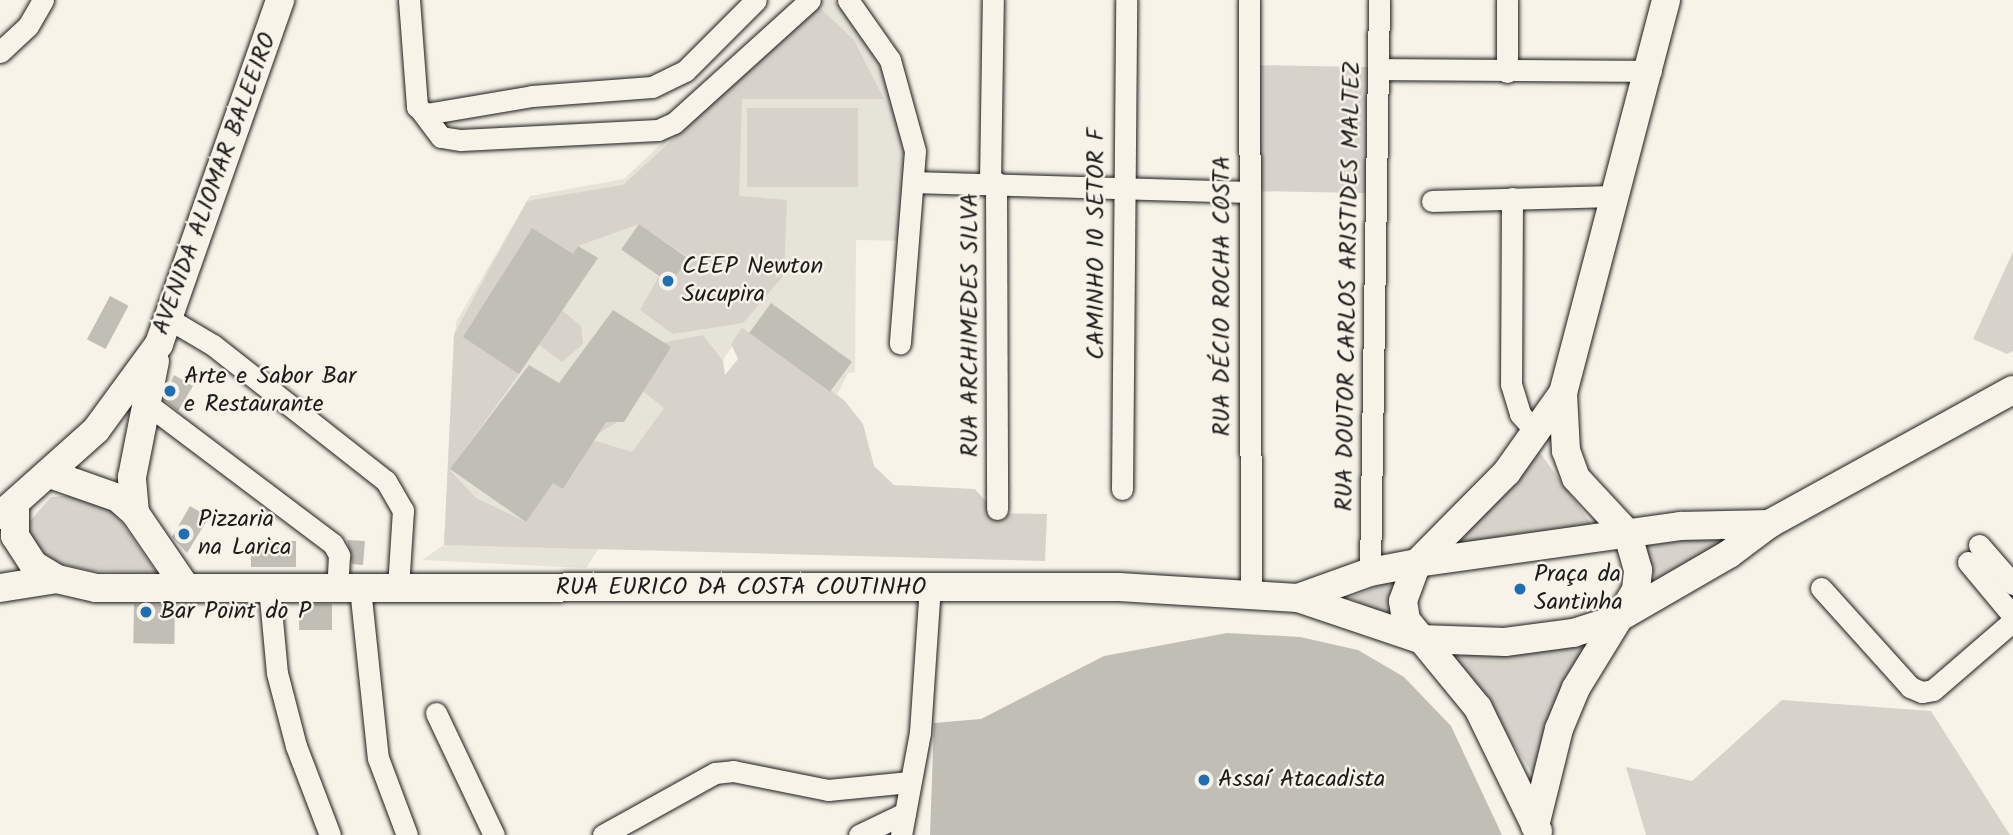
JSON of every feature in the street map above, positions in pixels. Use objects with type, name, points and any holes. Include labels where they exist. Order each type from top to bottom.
[{"type":"main road","name":"AVENIDA ALIOMAR BALEEIRO","points":[[7,511],[96,430],[164,331],[280,0]]},
{"type":"main road","points":[[1538,830],[1559,729],[1576,688],[1627,612],[1638,570],[1628,534],[1576,478],[1566,451],[1563,393],[1612,196],[1651,71],[1666,0]]},
{"type":"main road","points":[[135,513],[132,477],[146,402],[164,331]]},
{"type":"main road","name":"RUA EURICO DA COSTA COUTINHO","points":[[7,511],[22,550],[57,579],[96,588],[930,586],[1251,592],[1298,598],[1419,639],[1454,645],[1573,633],[1627,612],[1730,554],[1769,524],[2013,391]]},
{"type":"main road","points":[[1538,830],[1478,708],[1419,639],[1406,620],[1403,601],[1417,563],[1507,472],[1563,393]]},
{"type":"main road","points":[[50,474],[106,491],[135,513],[185,586]]},
{"type":"main road","name":"RUA EURICO DA COSTA COUTINHO","points":[[1298,598],[1370,572],[1417,563],[1628,534],[1769,524]]},
{"type":"main road","points":[[0,587],[57,579]]},
{"type":"street","points":[[0,52],[28,26],[43,0]]},
{"type":"street","points":[[409,0],[422,112],[441,137],[461,140],[657,130],[674,123],[810,0]]},
{"type":"street","points":[[422,112],[652,87],[685,71],[756,0]]},
{"type":"street","points":[[848,0],[875,34],[902,90],[915,151],[900,343]]},
{"type":"street","name":"RUA ARCHIMEDES SILVA","points":[[993,0],[997,509]]},
{"type":"street","name":"CAMINHO 10 SETOR F","points":[[1122,489],[1126,0]]},
{"type":"street","name":"RUA DÉCIO ROCHA COSTA","points":[[1249,0],[1251,592]]},
{"type":"street","name":"RUA DOUTOR CARLOS ARISTIDES MALTEZ","points":[[1370,572],[1379,0]]},
{"type":"street","points":[[1507,0],[1507,72]]},
{"type":"street","points":[[1379,69],[1651,71]]},
{"type":"street","points":[[914,182],[993,181]]},
{"type":"street","name":"RUA ARCHIMEDES SILVA","points":[[993,181],[1248,192]]},
{"type":"street","points":[[1432,201],[1612,196]]},
{"type":"street","points":[[1512,198],[1511,384],[1520,414],[1536,432]]},
{"type":"street","points":[[164,331],[223,352],[386,481],[403,510],[398,588]]},
{"type":"street","points":[[146,402],[333,544],[349,588],[378,758],[407,835]]},
{"type":"street","points":[[1821,588],[1910,687],[1922,692],[1933,690],[2013,619],[1973,554],[2013,584]]},
{"type":"street","points":[[901,835],[920,732],[930,586]]},
{"type":"street","points":[[269,587],[277,673],[296,746],[330,835]]},
{"type":"street","points":[[436,713],[494,835]]},
{"type":"street","points":[[615,832],[715,773],[733,771],[828,790],[910,782]]},
{"type":"street","points":[[859,835],[905,813]]},
{"type":"shaded area","name":"CEEP Newton Sucupira","points":[[812,0],[834,0],[869,43],[894,96],[912,182],[908,241],[856,240],[855,372],[848,373],[831,407],[739,336],[586,568],[422,560],[444,545],[456,322],[530,196],[624,179]]},
{"type":"shaded area","points":[[818,6],[854,40],[884,99],[742,99],[739,196],[787,200],[784,275],[743,323],[673,334],[640,310],[659,276],[671,283],[688,257],[639,224],[578,246],[557,280],[555,243],[532,228],[508,266],[581,326],[583,344],[562,362],[521,331],[519,374],[450,470],[476,498],[526,522],[549,480],[563,489],[581,462],[554,393],[619,421],[589,439],[632,452],[664,408],[640,389],[661,343],[703,335],[723,361],[725,375],[738,359],[731,344],[742,328],[844,400],[863,424],[874,466],[894,485],[975,489],[996,513],[1047,514],[1045,561],[444,545],[454,334],[527,201],[623,185]]},
{"type":"shaded area","points":[[1250,65],[1377,67],[1375,193],[1248,191]]},
{"type":"shaded area","points":[[747,108],[858,108],[858,187],[747,187]]},
{"type":"shaded area","points":[[2013,252],[2013,351],[2007,354],[1973,339]]},
{"type":"shaded area","points":[[1538,450],[1596,530],[1455,547]]},
{"type":"shaded area","points":[[83,494],[109,505],[156,572],[93,571],[47,561],[31,541],[29,522],[51,497]]},
{"type":"shaded area","points":[[1742,532],[1656,581],[1644,546]]},
{"type":"shaded area","points":[[1396,579],[1392,617],[1349,598]]},
{"type":"shaded area","points":[[1586,641],[1535,777],[1454,656]]},
{"type":"shaded area","points":[[1782,700],[1931,711],[2010,835],[1646,835],[1626,767],[1692,781]]},
{"type":"building","points":[[639,224],[688,258],[670,284],[621,249]]},
{"type":"building","points":[[532,228],[573,254],[578,246],[598,258],[519,374],[463,337]]},
{"type":"building","points":[[110,296],[129,306],[106,349],[87,339]]},
{"type":"building","points":[[771,303],[852,362],[830,392],[749,333]]},
{"type":"building","points":[[613,310],[671,347],[624,422],[606,422],[563,489],[553,483],[526,522],[450,469],[529,365],[559,383]]},
{"type":"building","points":[[174,375],[193,386],[178,411],[164,400]]},
{"type":"building","points":[[190,506],[209,517],[187,553],[172,537]]},
{"type":"building","points":[[347,540],[365,541],[363,565],[352,564]]},
{"type":"building","points":[[251,541],[296,541],[296,567],[251,567]]},
{"type":"building","points":[[134,604],[175,605],[174,644],[133,643]]},
{"type":"building","points":[[299,604],[332,604],[332,630],[299,630]]},
{"type":"building","name":"Assaí Atacadista","points":[[1227,633],[1300,637],[1358,650],[1404,677],[1451,726],[1502,835],[930,835],[934,723],[981,719],[1104,656]]},
{"type":"place","name":"CEEP Newton Sucupira","points":[[668,281]]},
{"type":"place","name":"Arte e Sabor Bar e Restaurante","points":[[170,391]]},
{"type":"place","name":"Pizzaria na Larica","points":[[184,534]]},
{"type":"place","name":"Praça da Santinha","points":[[1520,589]]},
{"type":"place","name":"Bar Point do P","points":[[146,612]]},
{"type":"place","name":"Assaí Atacadista","points":[[1204,780]]}]
